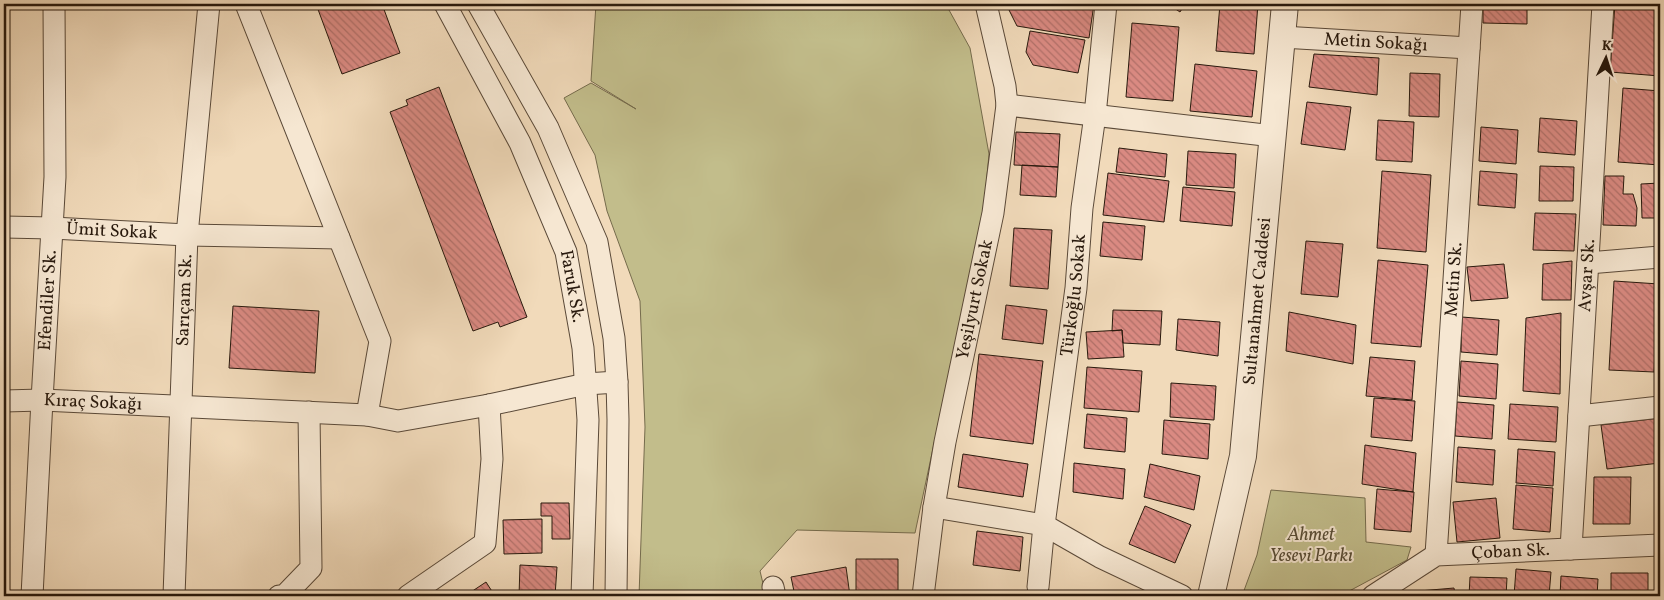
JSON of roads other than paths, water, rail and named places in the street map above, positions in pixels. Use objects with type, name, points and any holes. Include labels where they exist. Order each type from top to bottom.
[{"type":"street","name":"Efendiler Sk.","points":[[32,596],[55,177],[54,4]]},
{"type":"street","name":"Sarıçam Sk.","points":[[174,596],[187,236],[209,4]]},
{"type":"street","points":[[246,4],[380,341],[367,415]]},
{"type":"street","name":"Faruk Sk.","points":[[445,4],[520,142],[566,252],[583,348],[588,420],[582,596]]},
{"type":"street","points":[[478,4],[548,128],[597,242],[614,338],[617,382],[616,596]]},
{"type":"street","name":"Yeşilyurt Sokak","points":[[923,596],[934,507],[945,442],[993,213],[1007,105],[1005,86],[986,4]]},
{"type":"street","name":"Türkoğlu Sokak","points":[[1038,587],[1044,525],[1076,288],[1082,208],[1095,116],[1106,4]]},
{"type":"street","name":"Sultanahmet Caddesi","points":[[1211,596],[1243,456],[1285,4]]},
{"type":"street","name":"Metin Sk.","points":[[1436,555],[1472,4]]},
{"type":"street","name":"Avşar Sk.","points":[[1571,549],[1603,4]]},
{"type":"street","name":"Metin Sokağı","points":[[1282,37],[1469,48]]},
{"type":"street","points":[[1007,105],[1273,136]]},
{"type":"street","name":"Ümit Sokak","points":[[4,227],[187,236],[339,238]]},
{"type":"street","points":[[566,252],[597,242]]},
{"type":"street","points":[[1588,263],[1660,257]]},
{"type":"street","name":"Kıraç Sokağı","points":[[4,402],[42,400],[309,412],[367,415],[398,421],[489,405],[586,384],[617,382]]},
{"type":"street","points":[[408,596],[485,543],[492,459],[489,405]]},
{"type":"street","points":[[1579,416],[1660,407]]},
{"type":"street","points":[[279,596],[284,596],[311,568],[309,412]]},
{"type":"street","points":[[934,507],[1044,525],[1100,557],[1182,596]]},
{"type":"street","name":"Çoban Sk.","points":[[1436,555],[1660,545]]},
{"type":"street","points":[[1373,596],[1436,555]]},
{"type":"park label","name":"Ahmet Yesevi Parkı","points":[[1311,545]]}]
